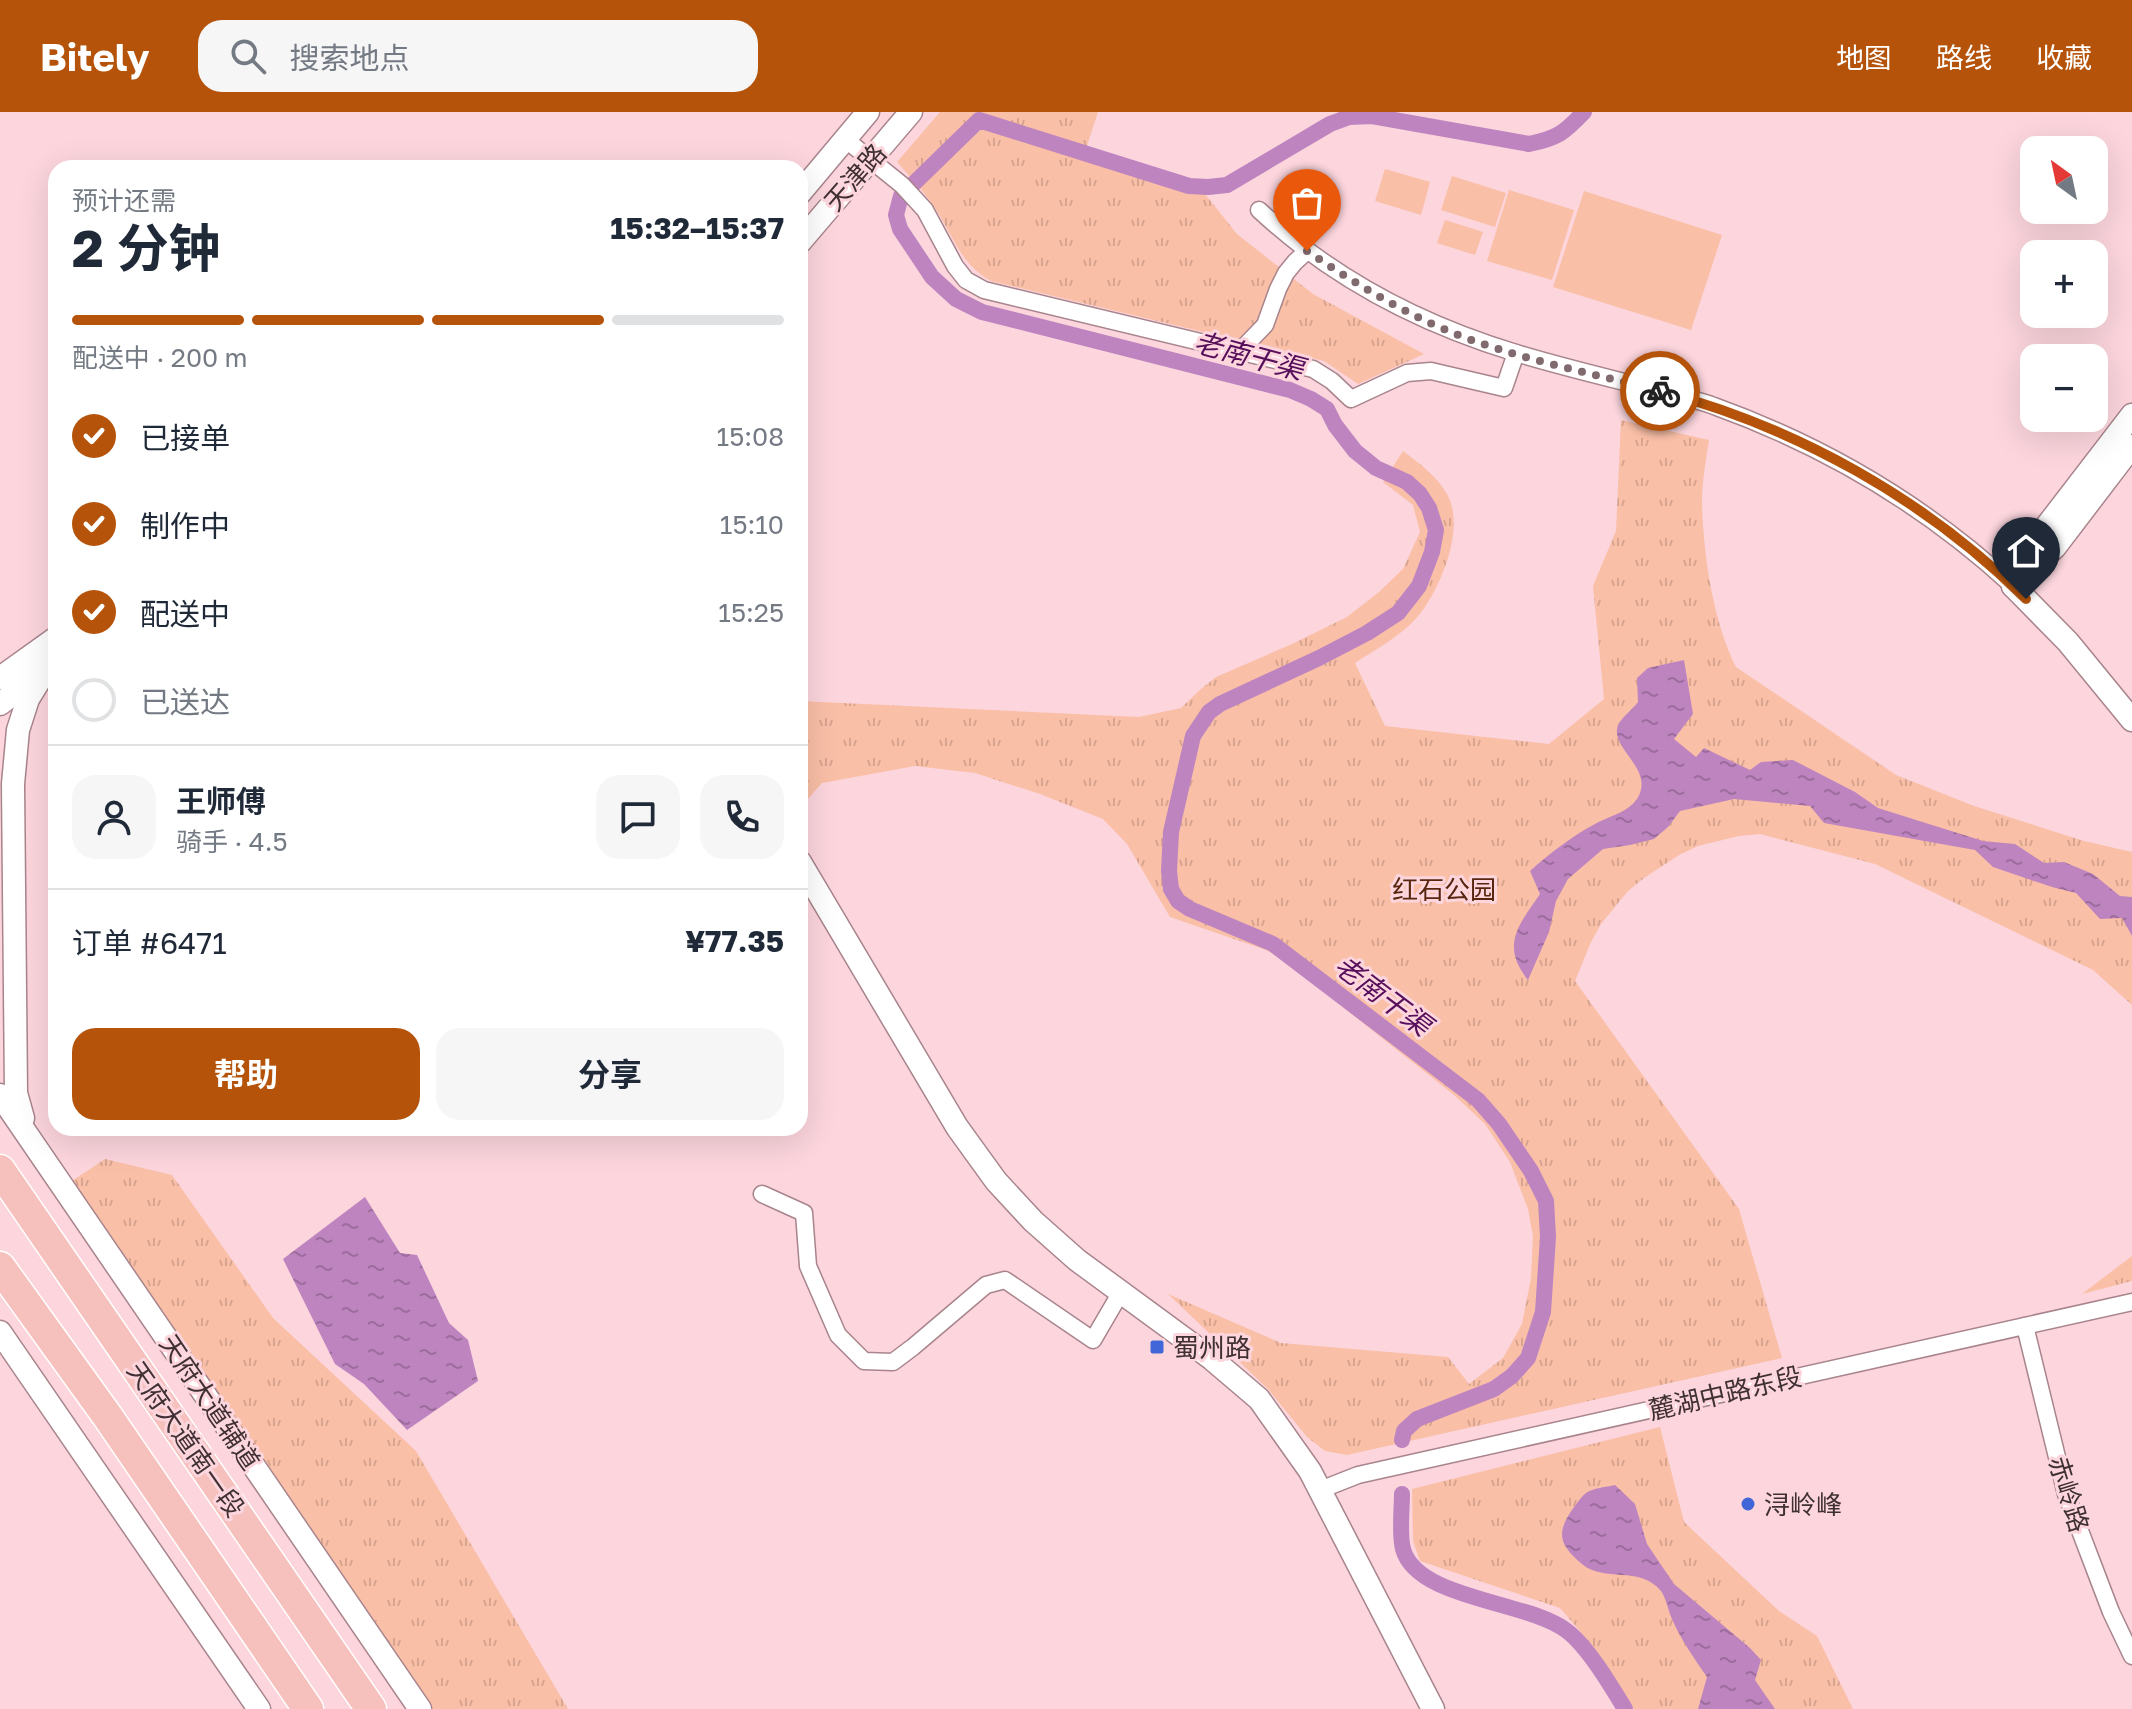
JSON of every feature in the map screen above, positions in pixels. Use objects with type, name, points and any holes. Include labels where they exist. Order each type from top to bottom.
[{"type":"highway","name":"天府大道南一段","points":[[0,1170],[371,1709]]},
{"type":"highway","name":"天府大道南一段","points":[[0,1267],[108,1417],[308,1709]]},
{"type":"street","name":"天津路","points":[[808,183],[868,112]]},
{"type":"street","name":"天津路","points":[[808,232],[911,112]]},
{"type":"street","points":[[845,139],[907,190],[925,210],[955,266],[966,280],[984,290],[1313,369],[1351,399],[1407,373],[1431,371],[1504,388],[1516,353]]},
{"type":"street","points":[[1259,210],[1307,251],[1394,306],[1448,331],[1516,353],[1712,405],[1786,436],[1861,473],[1985,560],[2068,642],[2132,720]]},
{"type":"street","points":[[1239,352],[1265,325],[1286,273],[1307,251]]},
{"type":"street","points":[[2013,586],[2039,536],[2132,415]]},
{"type":"street","points":[[2013,586],[2055,547],[2132,446]]},
{"type":"street","points":[[3,671],[48,654]]},
{"type":"street","points":[[0,704],[48,655]]},
{"type":"street","points":[[29,1138],[16,1093],[13,784],[18,730],[28,699],[48,657]]},
{"type":"street","points":[[808,876],[957,1127],[1013,1200],[1055,1242],[1228,1372],[1259,1399],[1310,1471],[1433,1709]]},
{"type":"street","name":"天府大道辅道","points":[[0,1095],[420,1709]]},
{"type":"street","points":[[762,1194],[804,1213],[808,1266],[838,1335],[864,1361],[893,1362],[986,1285],[1005,1280],[1093,1340],[1121,1292]]},
{"type":"street","name":"麓湖中路东段","points":[[1320,1490],[1358,1475],[2132,1302]]},
{"type":"street","name":"赤岭路","points":[[2025,1326],[2066,1494],[2111,1612],[2132,1656]]},
{"type":"street","points":[[0,1332],[259,1709]]},
{"type":"green space","points":[[940,112],[1098,112],[1083,158],[1205,194],[1237,234],[1313,294],[1424,354],[1358,384],[1324,361],[991,281],[970,265],[938,212],[897,162]]},
{"type":"green space","points":[[1385,169],[1430,182],[1421,215],[1375,201]]},
{"type":"green space","points":[[1452,176],[1506,193],[1495,227],[1441,210]]},
{"type":"green space","points":[[1509,190],[1574,210],[1552,280],[1487,261]]},
{"type":"green space","points":[[1584,191],[1722,235],[1691,330],[1553,287]]},
{"type":"green space","points":[[1445,220],[1483,232],[1475,255],[1437,243]]},
{"type":"green space","name":"红石公园","points":[[1621,420],[1709,440],[1702,494],[1704,543],[1715,608],[1736,667],[1896,775],[1974,806],[2084,841],[2132,852],[2132,1005],[2093,970],[1875,864],[1760,834],[1698,846],[1679,855],[1628,891],[1601,924],[1575,981],[1739,1209],[1782,1358],[1347,1455],[1325,1451],[1307,1437],[1268,1389],[1168,1294],[1281,1343],[1448,1357],[1469,1384],[1503,1358],[1522,1324],[1531,1278],[1533,1236],[1528,1209],[1510,1162],[1485,1124],[1454,1095],[1282,959],[1266,950],[1170,917],[1127,844],[1103,819],[975,773],[915,766],[822,783],[808,799],[808,701],[1139,717],[1181,708],[1216,677],[1347,617],[1403,569],[1420,532],[1413,505],[1383,482],[1403,451],[1443,488],[1452,508],[1454,523],[1443,573],[1419,615],[1397,635],[1355,663],[1385,726],[1549,744],[1604,699],[1593,586],[1616,531]]},
{"type":"green space","points":[[105,1159],[172,1175],[273,1318],[416,1451],[568,1709],[432,1709],[69,1183]]},
{"type":"green space","points":[[2132,1256],[2132,1281],[2082,1294]]},
{"type":"green space","points":[[1660,1427],[1684,1522],[1779,1611],[1817,1636],[1853,1709],[1634,1709],[1591,1644],[1560,1608],[1420,1561],[1413,1541],[1412,1489]]},
{"type":"water","points":[[1684,660],[1693,714],[1674,739],[1696,757],[1704,748],[1750,770],[1761,762],[1793,760],[1855,792],[1878,808],[1983,841],[2015,844],[2044,863],[2064,862],[2093,874],[2120,896],[2132,897],[2132,936],[2122,918],[2100,919],[2076,893],[1993,867],[1975,850],[1824,823],[1810,806],[1734,799],[1680,811],[1654,839],[1603,849],[1568,879],[1556,901],[1549,932],[1528,980],[1515,956],[1514,946],[1525,916],[1540,894],[1530,871],[1569,840],[1623,811],[1637,799],[1641,778],[1620,742],[1618,725],[1638,702],[1637,678],[1648,668]]},
{"type":"water","points":[[365,1197],[400,1253],[417,1255],[449,1323],[468,1340],[478,1381],[407,1430],[364,1384],[335,1364],[283,1259]]},
{"type":"water","points":[[1615,1485],[1635,1504],[1647,1544],[1674,1584],[1761,1660],[1755,1680],[1775,1709],[1698,1709],[1707,1677],[1679,1634],[1661,1591],[1643,1578],[1591,1570],[1568,1550],[1562,1531],[1574,1507],[1589,1491]]},
{"type":"waterway","name":"老南干渠","points":[[1402,1440],[1404,1431],[1417,1419],[1494,1389],[1512,1376],[1528,1358],[1543,1312],[1548,1237],[1546,1201],[1531,1171],[1499,1124],[1478,1100],[1273,944],[1178,901],[1171,889],[1169,871],[1171,832],[1193,736],[1209,712],[1367,633],[1398,613],[1419,586],[1432,552],[1436,530],[1429,508],[1407,482],[1376,468],[1355,451],[1327,409],[1311,399],[1290,390],[982,312],[956,299],[932,277],[900,229],[896,215],[901,196],[979,120],[1189,186],[1208,187],[1227,185],[1330,124],[1349,117],[1372,116],[1529,144],[1560,134],[1584,112]]},
{"type":"waterway","name":"老南干渠","points":[[1402,1494],[1402,1543],[1413,1566],[1429,1579],[1451,1589],[1550,1621],[1567,1631],[1591,1657],[1625,1709]]},
{"type":"way so far","points":[[1307,251],[1394,306],[1448,331],[1516,353],[1660,391]]},
{"type":"place","name":"蜀州路","points":[[1157,1347]]},
{"type":"place","name":"浔岭峰","points":[[1748,1504]]},
{"type":"route","points":[[1660,391],[1712,405],[1774,430],[1861,473],[1985,560],[2026,599]]}]
